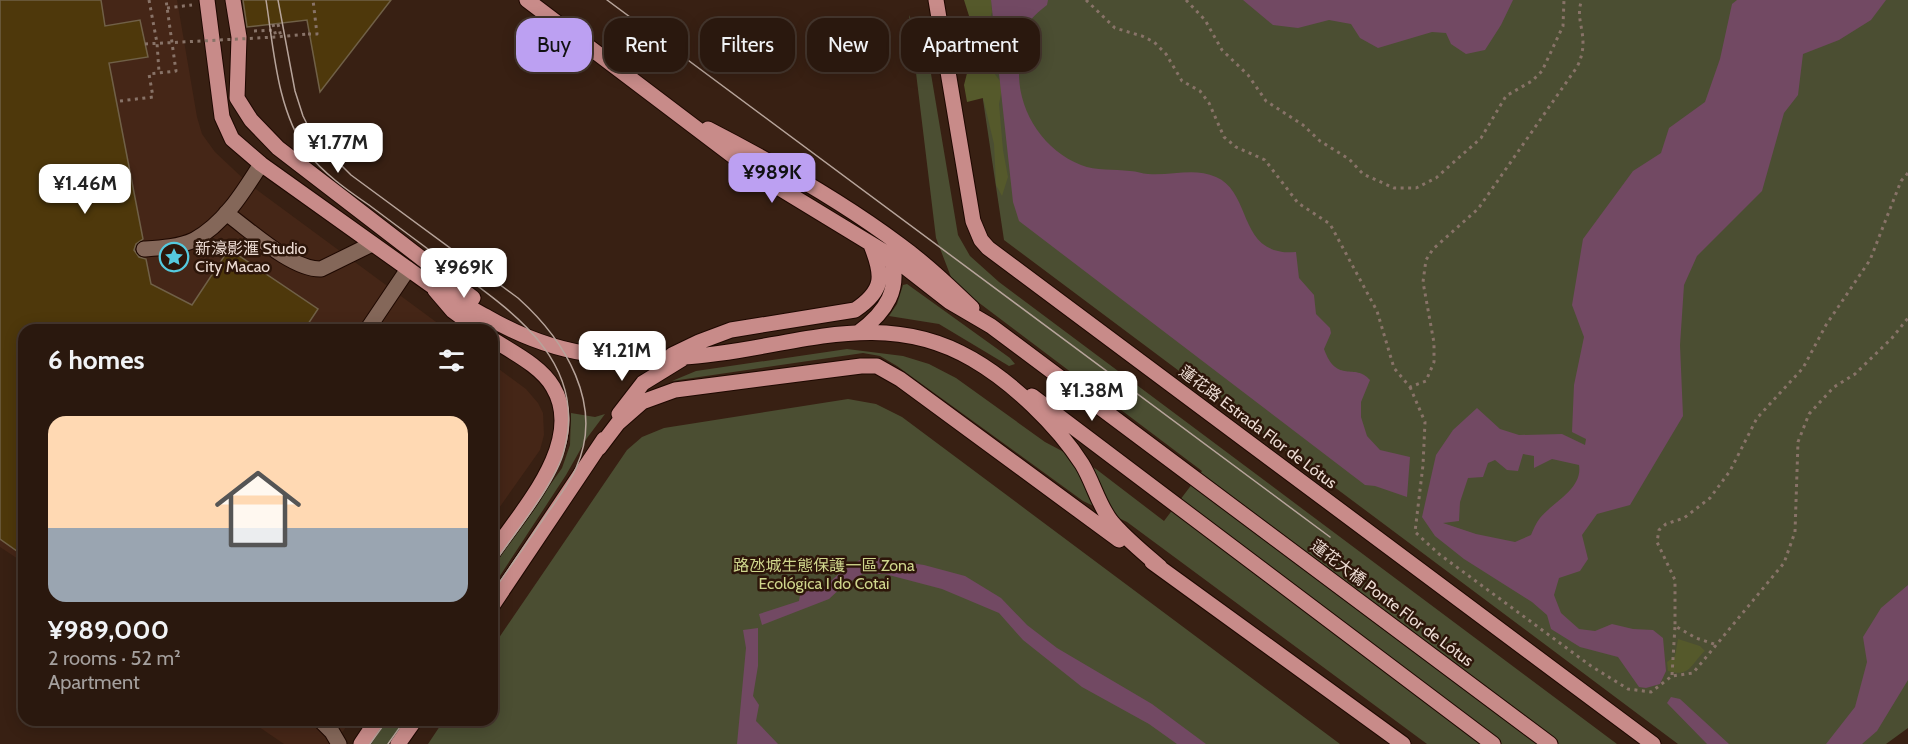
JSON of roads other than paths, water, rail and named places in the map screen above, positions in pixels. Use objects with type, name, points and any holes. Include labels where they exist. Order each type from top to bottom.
[{"type":"main road","points":[[207,0],[222,117],[232,139],[261,164],[432,286],[453,311],[483,324]]},
{"type":"main road","points":[[233,0],[239,37],[237,98],[250,120],[286,155],[480,304],[483,324]]},
{"type":"main road","points":[[527,0],[758,176],[891,256],[950,302],[992,326]]},
{"type":"main road","name":"蓮花路 Estrada Flor de Lótus","points":[[936,0],[973,221],[981,240],[988,248],[1653,744]]},
{"type":"main road","points":[[678,114],[785,171],[901,245],[992,326]]},
{"type":"main road","points":[[667,357],[731,330],[855,310],[872,297],[879,283],[879,264],[871,245]]},
{"type":"main road","points":[[860,332],[883,312],[889,302],[895,277],[891,256]]},
{"type":"main road","name":"蓮花大橋 Ponte Flor de Lótus","points":[[992,326],[1550,744]]},
{"type":"main road","points":[[498,327],[518,331],[573,350],[598,355],[686,357],[860,332],[901,334],[935,342],[973,359],[1008,384],[1062,436],[1083,466],[1110,519],[1160,567]]},
{"type":"main road","points":[[498,343],[540,372],[553,386],[560,402],[562,420],[560,440],[549,470],[498,545]]},
{"type":"main road","points":[[599,448],[622,409],[643,383],[686,357]]},
{"type":"main road","points":[[498,597],[599,448],[618,423],[642,402],[675,390],[837,368],[877,366],[900,379],[1403,744]]},
{"type":"main road","points":[[1008,384],[1031,395],[1493,744]]},
{"type":"main road","points":[[361,744],[373,726]]},
{"type":"main road","points":[[398,744],[411,726]]},
{"type":"lane","points":[[144,249],[193,240],[226,213],[261,164]]},
{"type":"lane","points":[[226,213],[298,264],[313,269],[321,269],[372,244]]},
{"type":"lane","points":[[371,324],[408,269]]},
{"type":"lane","points":[[326,726],[339,744]]},
{"type":"tram line","points":[[266,0],[283,98],[289,117],[307,152],[320,167],[344,187],[502,305],[542,344],[556,367],[566,392],[569,420],[564,451],[543,494],[498,558]]},
{"type":"tram line","points":[[278,0],[295,91],[303,116],[314,138],[351,175],[518,298],[551,333],[576,375],[583,398],[586,421],[584,444],[576,468],[561,494],[498,584]]},
{"type":"tram line","points":[[607,0],[1330,537]]},
{"type":"tram line","points":[[370,744],[383,726]]},
{"type":"tram line","points":[[388,744],[401,726]]},
{"type":"place","name":"新濠影滙 Studio City Macao","points":[[174,257]]},
{"type":"park label","name":"路氹城生態保護一區 Zona Ecológica I do Cotai","points":[[824,574]]}]
